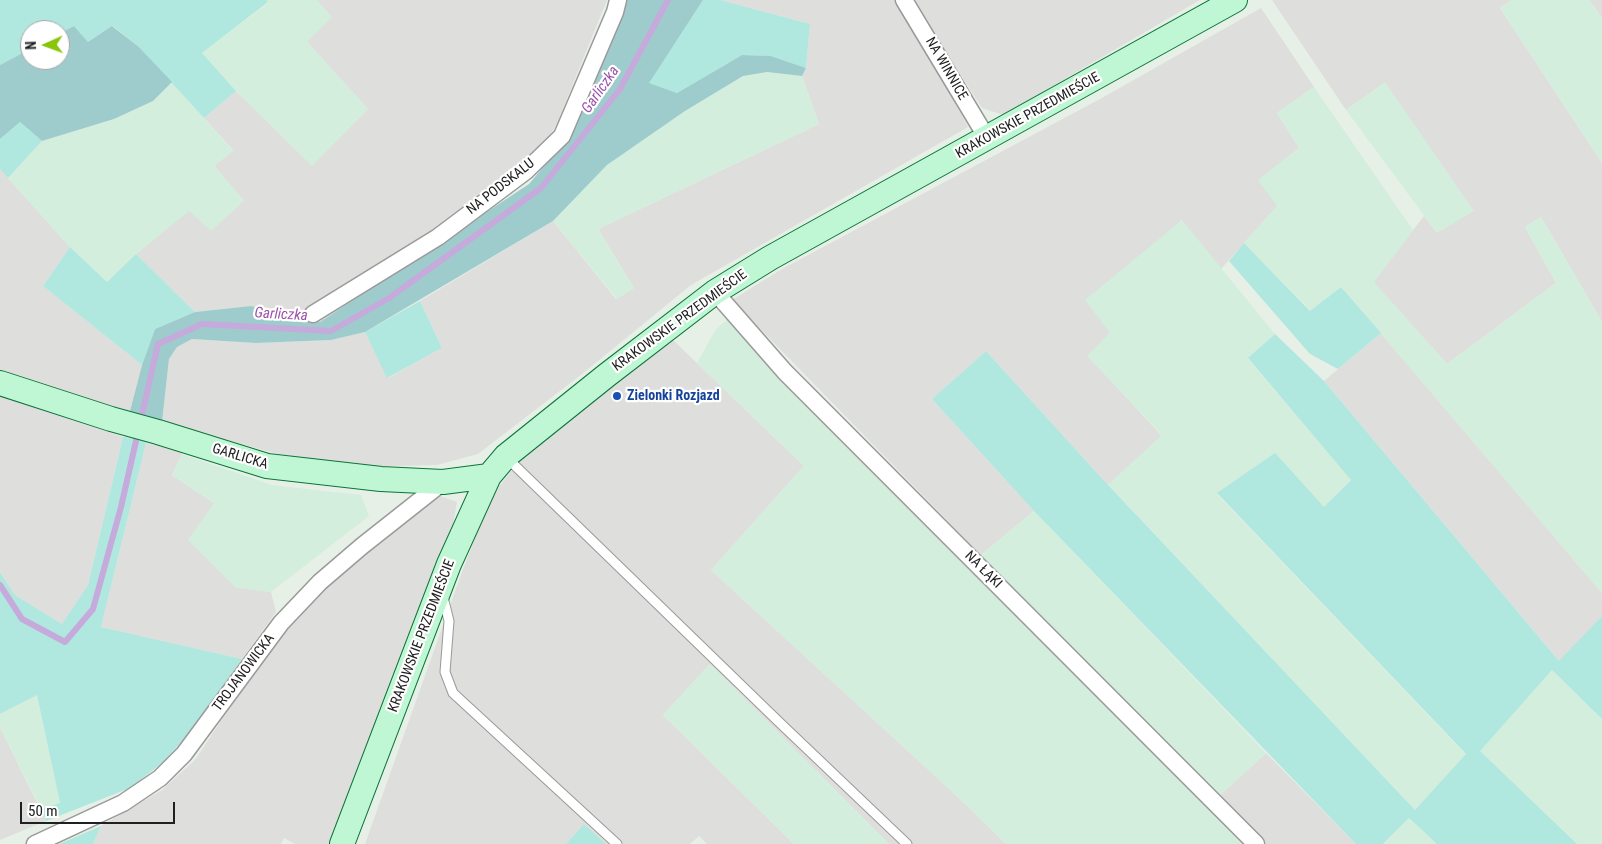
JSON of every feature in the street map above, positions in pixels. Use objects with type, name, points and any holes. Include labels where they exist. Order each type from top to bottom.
[{"type":"main road","name":"KRAKOWSKIE PRZEDMIEŚCIE","points":[[342,844],[449,564],[489,476],[506,456],[715,292],[770,258],[1235,0]]},
{"type":"main road","name":"GARLICKA","points":[[0,384],[267,466],[381,479],[443,482],[489,476]]},
{"type":"street","name":"NA PODSKALU","points":[[314,314],[438,237],[526,171],[562,136],[618,0]]},
{"type":"street","name":"NA WINNICE","points":[[904,0],[987,138]]},
{"type":"street","name":"NA ŁĄKI","points":[[715,292],[785,372],[1256,844]]},
{"type":"street","name":"TROJANOWICKA","points":[[35,844],[123,803],[160,778],[184,754],[281,623],[320,582],[443,482]]},
{"type":"lane","points":[[506,456],[907,844]]},
{"type":"lane","points":[[440,587],[449,621],[444,672],[453,693],[617,844]]},
{"type":"shaded area","points":[[0,0],[266,0],[268,2],[202,53],[236,91],[204,118],[139,47],[113,26],[88,42],[74,26],[70,28],[70,20],[20,20],[20,54],[0,65]]},
{"type":"shaded area","points":[[316,0],[607,0],[557,123],[544,146],[448,221],[440,244],[320,322],[251,306],[195,312],[136,254],[189,210],[244,201],[214,166],[233,150],[204,118],[236,91],[312,165],[368,109],[307,42]]},
{"type":"shaded area","points":[[627,0],[703,0],[649,83],[677,93],[742,55],[771,56],[806,68],[802,76],[767,72],[743,76],[685,111],[607,165],[553,221],[365,332],[331,340],[256,343],[192,339],[177,347],[169,359],[162,422],[130,411],[142,365],[155,329],[195,312],[251,306],[320,322],[529,184],[568,138],[622,16]]},
{"type":"shaded area","points":[[703,0],[720,0],[810,24],[806,68],[771,56],[742,55],[677,93],[648,83]]},
{"type":"shaded area","points":[[720,0],[896,0],[916,31],[968,127],[691,285],[582,374],[478,454],[437,465],[355,467],[274,453],[162,422],[169,359],[177,347],[192,339],[256,343],[331,340],[365,332],[388,378],[442,348],[420,301],[553,221],[616,299],[634,288],[598,229],[819,124],[802,76],[806,68],[810,24]]},
{"type":"shaded area","points":[[912,0],[1200,0],[1003,115],[982,108]]},
{"type":"shaded area","points":[[1272,0],[1512,0],[1500,8],[1602,163],[1602,322],[1541,217],[1525,227],[1556,283],[1447,364],[1373,282],[1424,216],[1437,233],[1385,83],[1346,110]]},
{"type":"shaded area","points":[[1589,0],[1602,0],[1602,18]]},
{"type":"shaded area","points":[[1261,8],[1314,87],[1277,113],[1299,148],[1259,180],[1278,205],[1221,269],[1181,220],[1110,333],[1088,356],[1162,436],[1108,485],[986,351],[932,399],[1034,511],[981,555],[732,300],[782,269],[1100,99]]},
{"type":"shaded area","points":[[74,26],[88,42],[112,26],[139,47],[172,82],[153,101],[114,119],[42,141],[20,122],[0,139],[0,65],[20,54],[20,70],[70,70],[70,28]]},
{"type":"shaded area","points":[[20,122],[42,141],[8,178],[0,169],[0,139]]},
{"type":"shaded area","points":[[0,169],[70,247],[43,286],[142,365],[130,411],[47,391],[0,373]]},
{"type":"shaded area","points":[[1244,243],[1310,311],[1341,287],[1381,333],[1338,369],[1310,354],[1229,261]]},
{"type":"shaded area","points":[[70,247],[107,282],[136,254],[195,312],[155,329],[142,365],[43,286]]},
{"type":"shaded area","points":[[420,301],[442,348],[387,378],[365,332]]},
{"type":"shaded area","points":[[1381,333],[1602,593],[1602,616],[1560,662],[1324,381]]},
{"type":"shaded area","points":[[1275,334],[1324,381],[1559,661],[1602,616],[1602,719],[1552,670],[1480,751],[1577,844],[1437,844],[1409,818],[1383,844],[1356,844],[1034,511],[932,399],[986,351],[1108,485],[1415,810],[1466,754],[1217,493],[1275,453],[1324,507],[1351,480],[1248,358]]},
{"type":"shaded area","points":[[673,340],[804,466],[711,570],[958,797],[1006,844],[889,844],[710,664],[663,715],[794,844],[707,844],[699,836],[690,844],[606,844],[584,824],[566,844],[365,844],[491,496],[523,457],[585,406]]},
{"type":"shaded area","points":[[0,395],[123,437],[88,585],[62,624],[15,595],[0,572]]},
{"type":"shaded area","points":[[123,437],[147,439],[101,627],[242,659],[187,736],[162,763],[130,788],[46,821],[41,809],[60,803],[37,695],[0,714],[0,572],[15,595],[62,624],[88,585]]},
{"type":"shaded area","points":[[147,439],[182,448],[182,454],[172,475],[214,503],[236,587],[271,592],[276,612],[242,659],[101,627]]},
{"type":"shaded area","points":[[440,496],[457,502],[453,524],[331,844],[295,844],[284,838],[281,844],[93,844],[101,826],[162,790],[195,760],[272,644],[342,572],[401,523]]},
{"type":"shaded area","points":[[0,727],[46,821],[0,840]]},
{"type":"shaded area","points":[[1266,753],[1356,844],[1266,844],[1218,797]]},
{"type":"shaded area","points":[[584,824],[606,844],[566,844]]},
{"type":"shaded area","points":[[101,826],[93,844],[59,844]]},
{"type":"green space","points":[[266,0],[317,0],[332,17],[307,42],[368,109],[312,166],[236,91],[202,53],[268,3]]},
{"type":"green space","points":[[1512,0],[1589,0],[1602,18],[1602,163],[1500,8]]},
{"type":"green space","points":[[767,72],[802,76],[819,124],[598,229],[634,288],[617,299],[553,221],[607,165],[685,111],[743,76]]},
{"type":"green space","points":[[172,82],[233,151],[214,166],[244,201],[211,231],[189,211],[136,254],[107,282],[70,247],[8,178],[42,141],[114,119],[153,101]]},
{"type":"green space","points":[[1385,82],[1474,211],[1437,233],[1346,110]]},
{"type":"green space","points":[[1314,87],[1413,230],[1374,282],[1447,364],[1556,283],[1525,227],[1541,217],[1602,322],[1602,593],[1341,287],[1311,311],[1244,243],[1277,206],[1258,180],[1299,148],[1277,113]]},
{"type":"green space","points":[[1182,220],[1275,334],[1248,359],[1351,479],[1324,508],[1217,494],[1466,755],[1415,810],[1108,485],[1162,435],[1087,356],[1110,333],[1085,300]]},
{"type":"green space","points":[[728,319],[1248,844],[1006,844],[958,797],[711,570],[804,466],[697,363],[716,329]]},
{"type":"green space","points":[[182,454],[272,485],[361,495],[369,516],[271,592],[236,588],[188,540],[214,503],[172,475]]},
{"type":"green space","points":[[1034,511],[1266,753],[1218,797],[981,555]]},
{"type":"green space","points":[[710,664],[889,844],[794,844],[663,715]]},
{"type":"green space","points":[[1552,670],[1602,719],[1602,844],[1577,844],[1479,751]]},
{"type":"green space","points":[[37,695],[60,803],[41,809],[0,727],[0,714]]},
{"type":"green space","points":[[1409,818],[1437,844],[1384,844]]},
{"type":"waterway","name":"Garliczka","points":[[0,585],[22,619],[65,642],[93,609],[121,507],[158,344],[202,324],[331,331],[389,298],[541,188],[620,89],[668,0]]},
{"type":"place","name":"Zielonki Rozjazd","points":[[617,396]]}]
